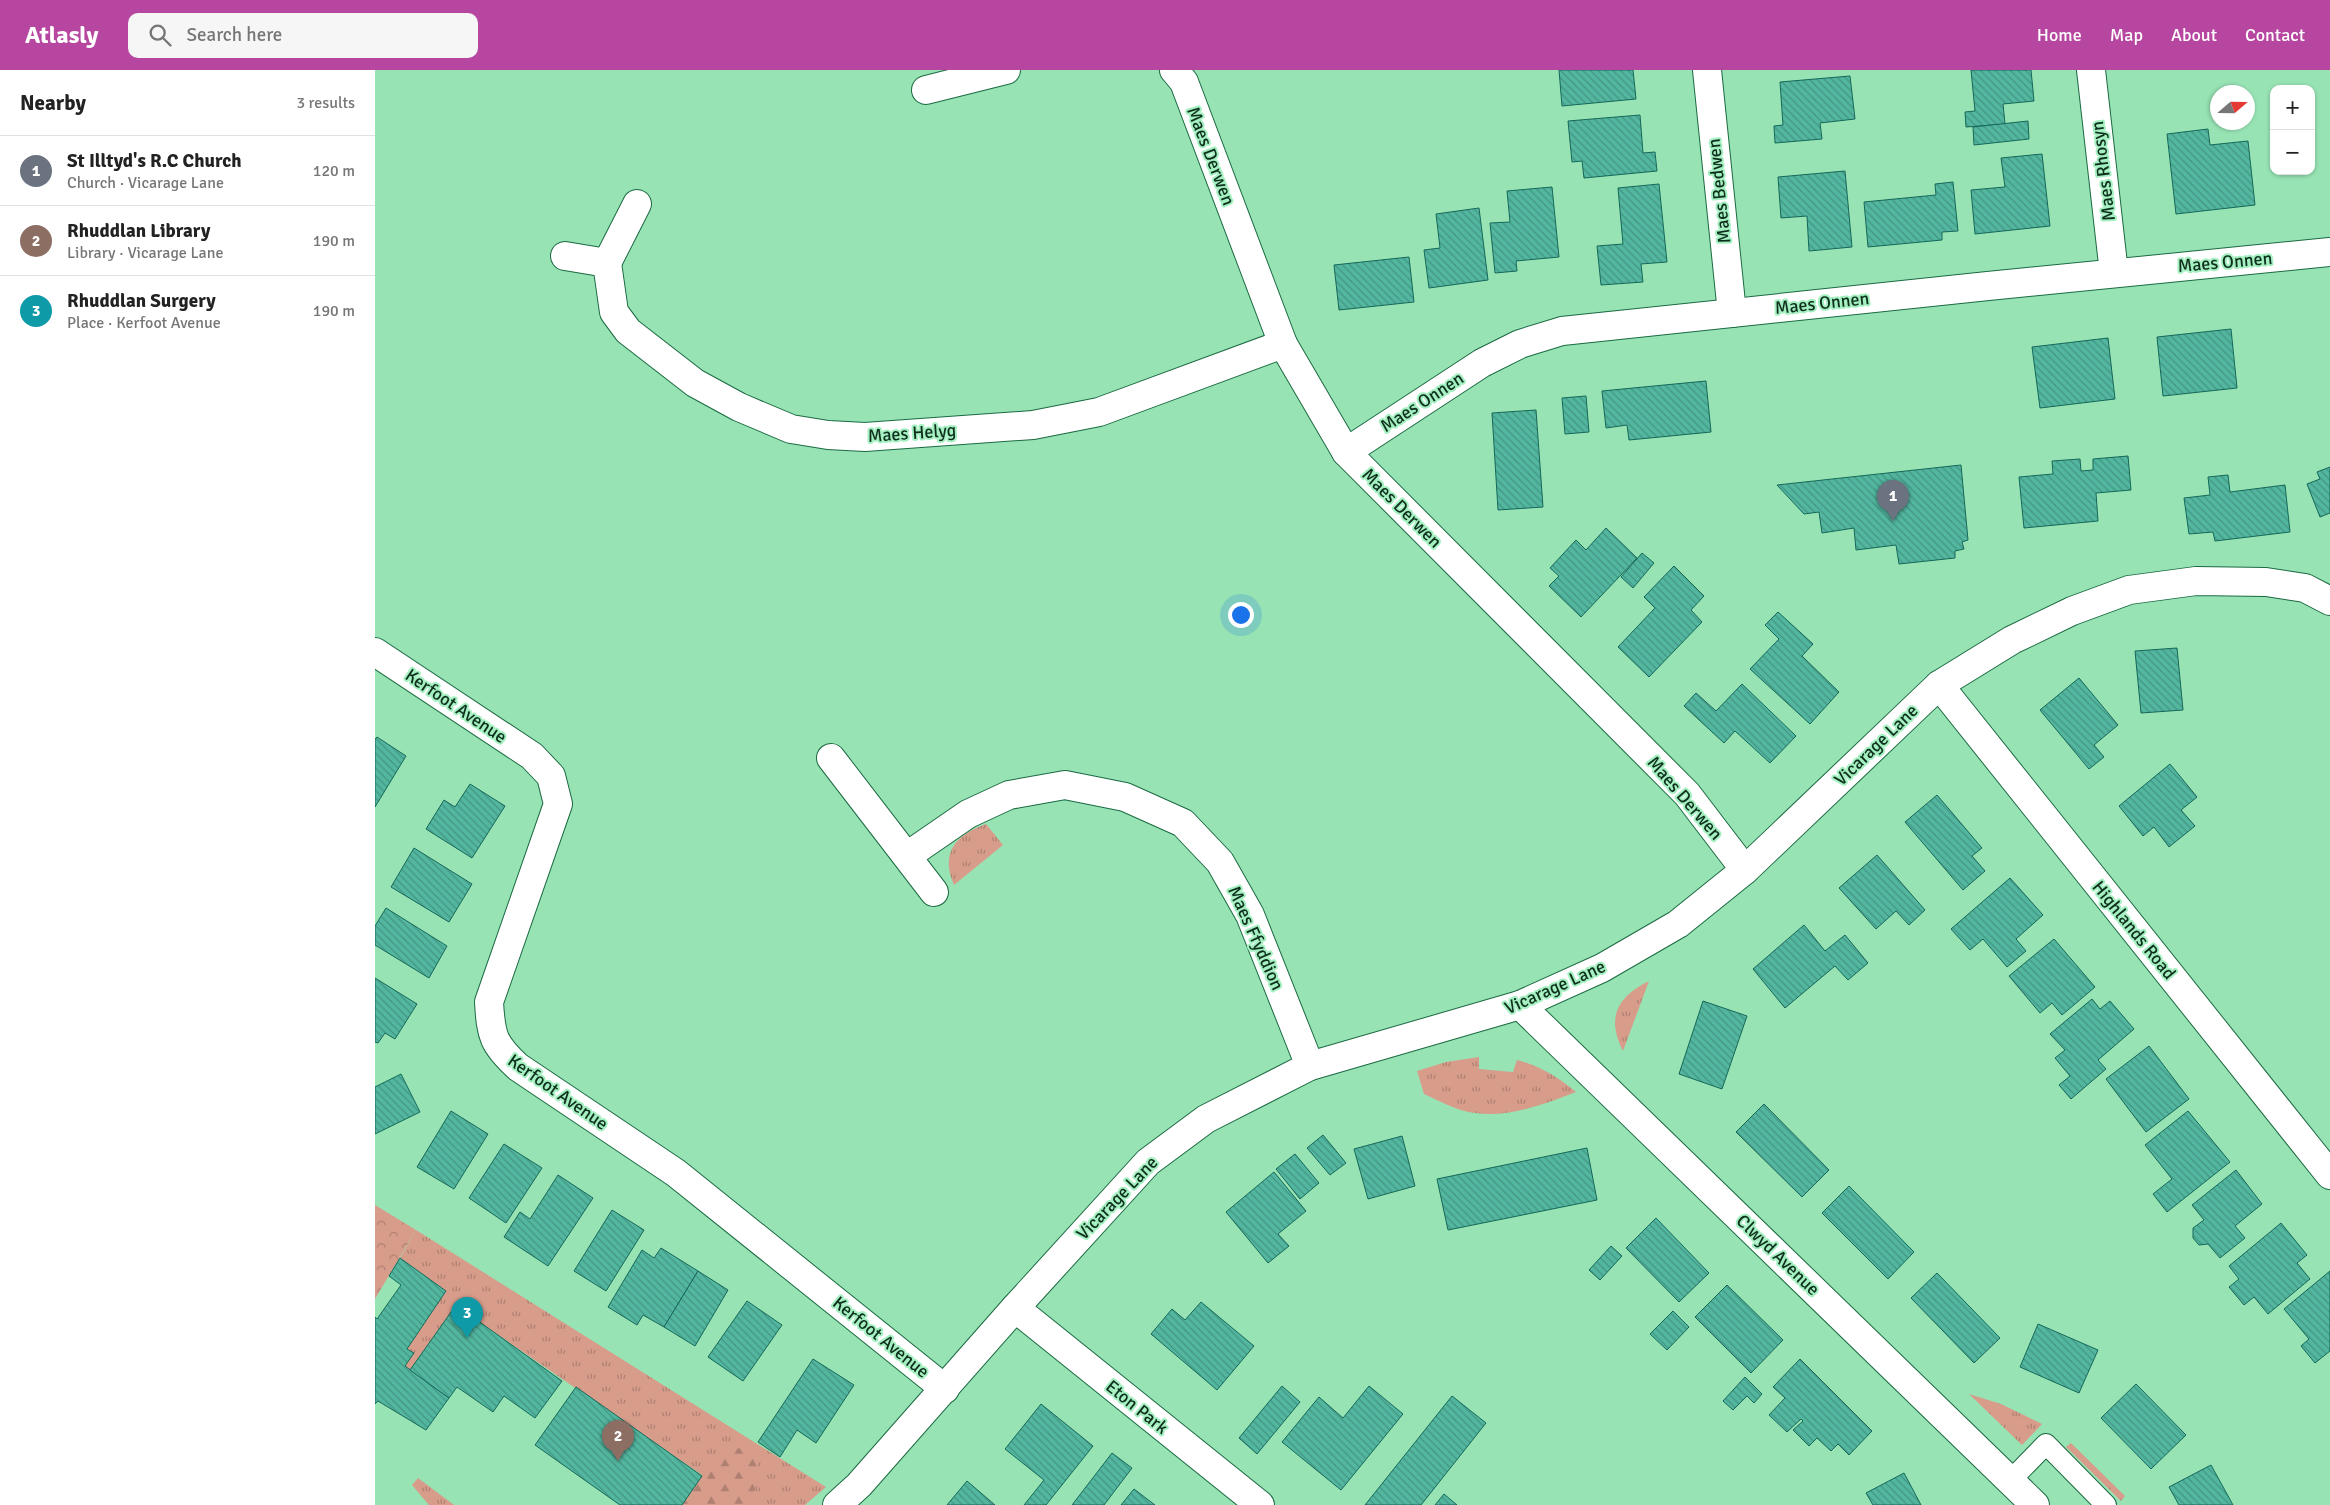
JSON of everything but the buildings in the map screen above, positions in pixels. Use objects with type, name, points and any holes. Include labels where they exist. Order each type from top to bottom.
[{"type":"street","points":[[926,90],[1006,70]]},
{"type":"street","name":"Maes Derwen","points":[[1174,70],[1184,82],[1283,344],[1346,452],[1687,794],[1745,870]]},
{"type":"street","name":"Maes Bedwen","points":[[1707,70],[1731,312]]},
{"type":"street","name":"Maes Rhosyn","points":[[2091,70],[2114,273]]},
{"type":"street","points":[[565,256],[607,264],[637,204]]},
{"type":"street","name":"Maes Onnen","points":[[1346,452],[1482,363],[1520,344],[1562,332],[1731,312],[2330,252]]},
{"type":"street","name":"Maes Helyg","points":[[607,264],[614,312],[628,331],[651,349],[695,383],[739,407],[791,429],[828,435],[865,437],[1033,425],[1089,414],[1283,344]]},
{"type":"street","name":"Vicarage Lane","points":[[837,1505],[859,1485],[1015,1308],[1148,1162],[1206,1119],[1310,1066],[1521,1005],[1602,968],[1678,924],[1745,870],[1939,685],[2012,640],[2072,611],[2129,590],[2196,581],[2266,582],[2305,588],[2330,601]]},
{"type":"street","name":"Kerfoot Avenue","points":[[375,652],[532,756],[551,776],[559,804],[489,1002],[491,1028],[499,1050],[518,1067],[676,1173],[945,1389]]},
{"type":"street","name":"Highlands Road","points":[[1939,685],[2330,1175]]},
{"type":"street","points":[[831,758],[934,892]]},
{"type":"street","name":"Maes Ffyddion","points":[[907,856],[968,814],[1009,795],[1065,786],[1125,797],[1183,824],[1220,862],[1250,916],[1310,1066]]},
{"type":"street","name":"Clwyd Avenue","points":[[1521,1005],[2035,1505]]},
{"type":"street","name":"Eton Park","points":[[1015,1308],[1259,1505]]},
{"type":"lane","points":[[2011,1480],[2046,1444],[2106,1505]]},
{"type":"green space","points":[[986,824],[1003,845],[954,885],[949,864],[953,847],[966,834]]},
{"type":"green space","points":[[1649,981],[1623,1051],[1615,1028],[1615,1018],[1618,1009],[1622,1001],[1629,994]]},
{"type":"green space","points":[[1479,1057],[1479,1069],[1513,1072],[1517,1060],[1533,1065],[1548,1073],[1576,1092],[1527,1109],[1501,1114],[1475,1113],[1462,1110],[1424,1094],[1417,1071],[1446,1062]]},
{"type":"green space","points":[[375,1205],[416,1230],[375,1299]]},
{"type":"green space","points":[[416,1230],[826,1487],[805,1505],[682,1505],[702,1475],[456,1306],[410,1370],[405,1366],[414,1353],[407,1349],[446,1291],[400,1258]]},
{"type":"green space","points":[[1969,1394],[2001,1404],[2042,1424],[2022,1445]]},
{"type":"green space","points":[[2071,1443],[2125,1496],[2121,1501],[2066,1447]]},
{"type":"green space","points":[[744,1448],[757,1461],[758,1482],[748,1505],[682,1505],[724,1449]]},
{"type":"green space","points":[[418,1478],[454,1505],[429,1505],[412,1485]]},
{"type":"place","name":"St Illtyd's R.C Church","points":[[1893,521]]},
{"type":"place","name":"Rhuddlan Surgery","points":[[467,1338]]},
{"type":"place","name":"Rhuddlan Library","points":[[618,1461]]}]
